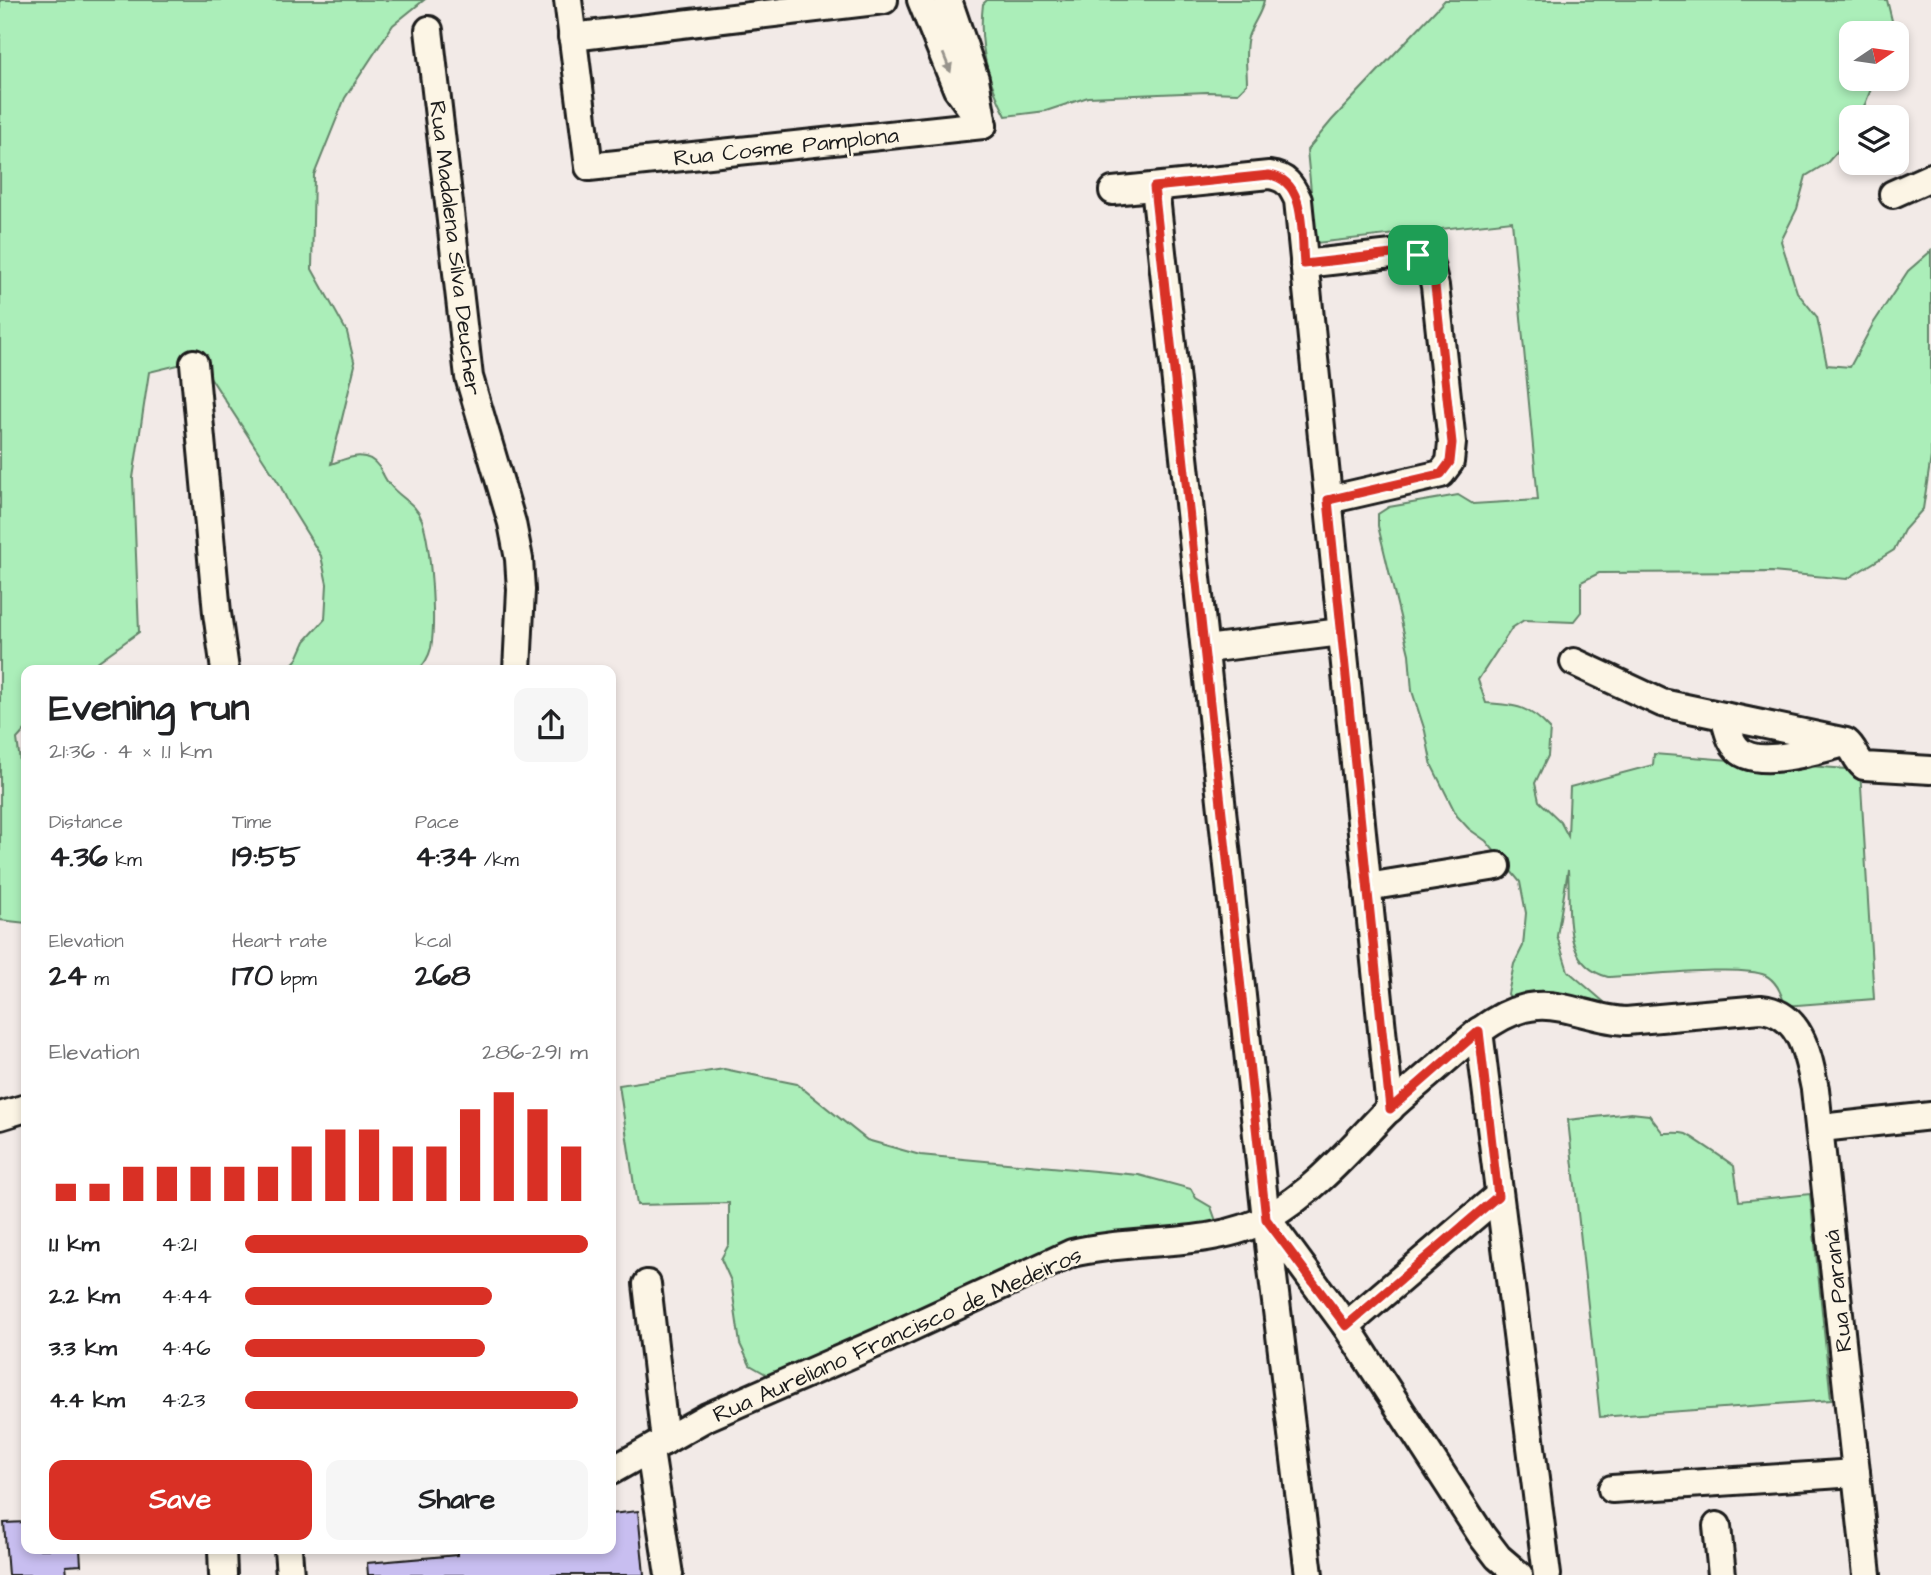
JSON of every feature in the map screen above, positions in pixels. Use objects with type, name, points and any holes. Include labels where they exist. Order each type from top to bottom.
[{"type":"street","points":[[568,0],[572,37],[884,0]]},
{"type":"street","points":[[922,0],[957,89],[983,125]]},
{"type":"street","points":[[948,0],[975,79],[983,125]]},
{"type":"street","name":"Rua Madalena Silva Deucher","points":[[429,30],[468,377],[512,523],[519,559],[521,590],[517,665]]},
{"type":"street","name":"Rua Cosme Pamplona","points":[[572,37],[589,167],[983,125]]},
{"type":"street","points":[[1113,191],[1269,175],[1287,181],[1298,200],[1390,1109]]},
{"type":"street","points":[[1893,194],[1931,177]]},
{"type":"street","points":[[1154,187],[1266,1219],[1309,1575]]},
{"type":"street","points":[[1304,264],[1401,253],[1418,255],[1430,265],[1435,286],[1452,443],[1450,462],[1441,474],[1328,500]]},
{"type":"street","points":[[194,363],[217,614],[224,665]]},
{"type":"street","points":[[1206,649],[1341,632]]},
{"type":"street","points":[[1574,662],[1662,703],[1846,742],[1853,747],[1859,762],[1864,766],[1931,770]]},
{"type":"street","points":[[1367,887],[1497,866]]},
{"type":"street","name":"Rua Aureliano Francisco de Medeiros","points":[[616,1468],[707,1418],[766,1390],[877,1343],[1072,1253],[1099,1246],[1181,1241],[1238,1229],[1266,1219],[1312,1187],[1390,1109],[1479,1031],[1517,1010],[1554,1006],[1609,1020],[1761,1009],[1774,1010],[1784,1015]]},
{"type":"street","name":"Rua Paraná","points":[[1784,1015],[1794,1026],[1804,1045],[1813,1078],[1821,1128],[1867,1575]]},
{"type":"street","points":[[1479,1031],[1547,1575]]},
{"type":"street","points":[[0,1116],[21,1110]]},
{"type":"street","points":[[1821,1128],[1931,1116]]},
{"type":"street","points":[[1346,1326],[1498,1196]]},
{"type":"street","points":[[1266,1219],[1346,1326],[1482,1536],[1499,1557],[1519,1575]]},
{"type":"street","points":[[647,1284],[657,1446],[669,1575]]},
{"type":"street","points":[[1612,1489],[1856,1473]]},
{"type":"street","points":[[1717,1526],[1722,1575]]},
{"type":"street","points":[[222,1554],[223,1575]]},
{"type":"street","points":[[288,1554],[290,1575]]},
{"type":"green space","points":[[0,0],[424,0],[393,25],[345,98],[314,175],[312,269],[347,332],[355,365],[331,464],[356,456],[374,461],[394,490],[419,514],[428,547],[432,584],[433,620],[429,654],[422,665],[292,665],[305,641],[325,619],[327,584],[321,556],[280,485],[199,360],[149,372],[133,478],[139,632],[93,665],[21,665],[21,735],[17,739],[21,769],[21,922],[0,920]]},
{"type":"green space","points":[[987,0],[1264,0],[1247,42],[1247,84],[1238,93],[1088,97],[1046,111],[1006,116],[989,75],[983,48],[983,4]]},
{"type":"green space","points":[[1445,0],[1887,0],[1892,21],[1839,21],[1839,91],[1870,91],[1865,105],[1839,105],[1839,150],[1827,163],[1806,176],[1797,209],[1781,241],[1797,292],[1817,317],[1827,365],[1850,367],[1873,324],[1908,271],[1931,251],[1931,457],[1923,509],[1904,530],[1894,550],[1847,579],[1772,572],[1599,573],[1581,582],[1581,612],[1573,622],[1524,620],[1512,628],[1478,680],[1486,703],[1521,708],[1550,729],[1548,756],[1535,783],[1539,801],[1560,821],[1568,836],[1570,787],[1653,765],[1654,754],[1860,770],[1874,999],[1785,1006],[1776,984],[1765,975],[1752,972],[1713,971],[1608,977],[1593,971],[1582,961],[1571,933],[1568,870],[1557,936],[1568,971],[1604,1002],[1601,1010],[1513,1002],[1508,994],[1514,964],[1523,946],[1526,913],[1520,882],[1486,841],[1457,816],[1432,766],[1425,731],[1412,691],[1409,654],[1378,526],[1378,514],[1389,507],[1458,495],[1473,504],[1538,500],[1512,221],[1316,243],[1307,150]]},
{"type":"green space","points":[[724,1069],[797,1084],[867,1140],[920,1155],[1139,1175],[1191,1189],[1196,1198],[1211,1207],[1216,1221],[1212,1227],[1126,1236],[771,1377],[750,1365],[740,1344],[731,1281],[721,1259],[729,1244],[729,1203],[637,1205],[619,1085]]},
{"type":"green space","points":[[1631,1113],[1649,1115],[1663,1133],[1686,1134],[1734,1166],[1739,1201],[1810,1194],[1831,1400],[1600,1417],[1568,1120]]},
{"type":"building","points":[[638,1511],[644,1575],[368,1575],[367,1563],[457,1554],[616,1554],[616,1513]]},
{"type":"building","points":[[21,1522],[21,1554],[80,1554],[81,1565],[66,1566],[67,1575],[8,1575],[4,1523]]},
{"type":"route","points":[[1269,175],[1279,177],[1287,181],[1298,200],[1304,264],[1401,253],[1418,255],[1430,265],[1435,286],[1452,443],[1450,462],[1441,474],[1328,500],[1390,1109],[1479,1031],[1498,1196],[1346,1326],[1266,1219],[1154,187],[1269,175]]}]
